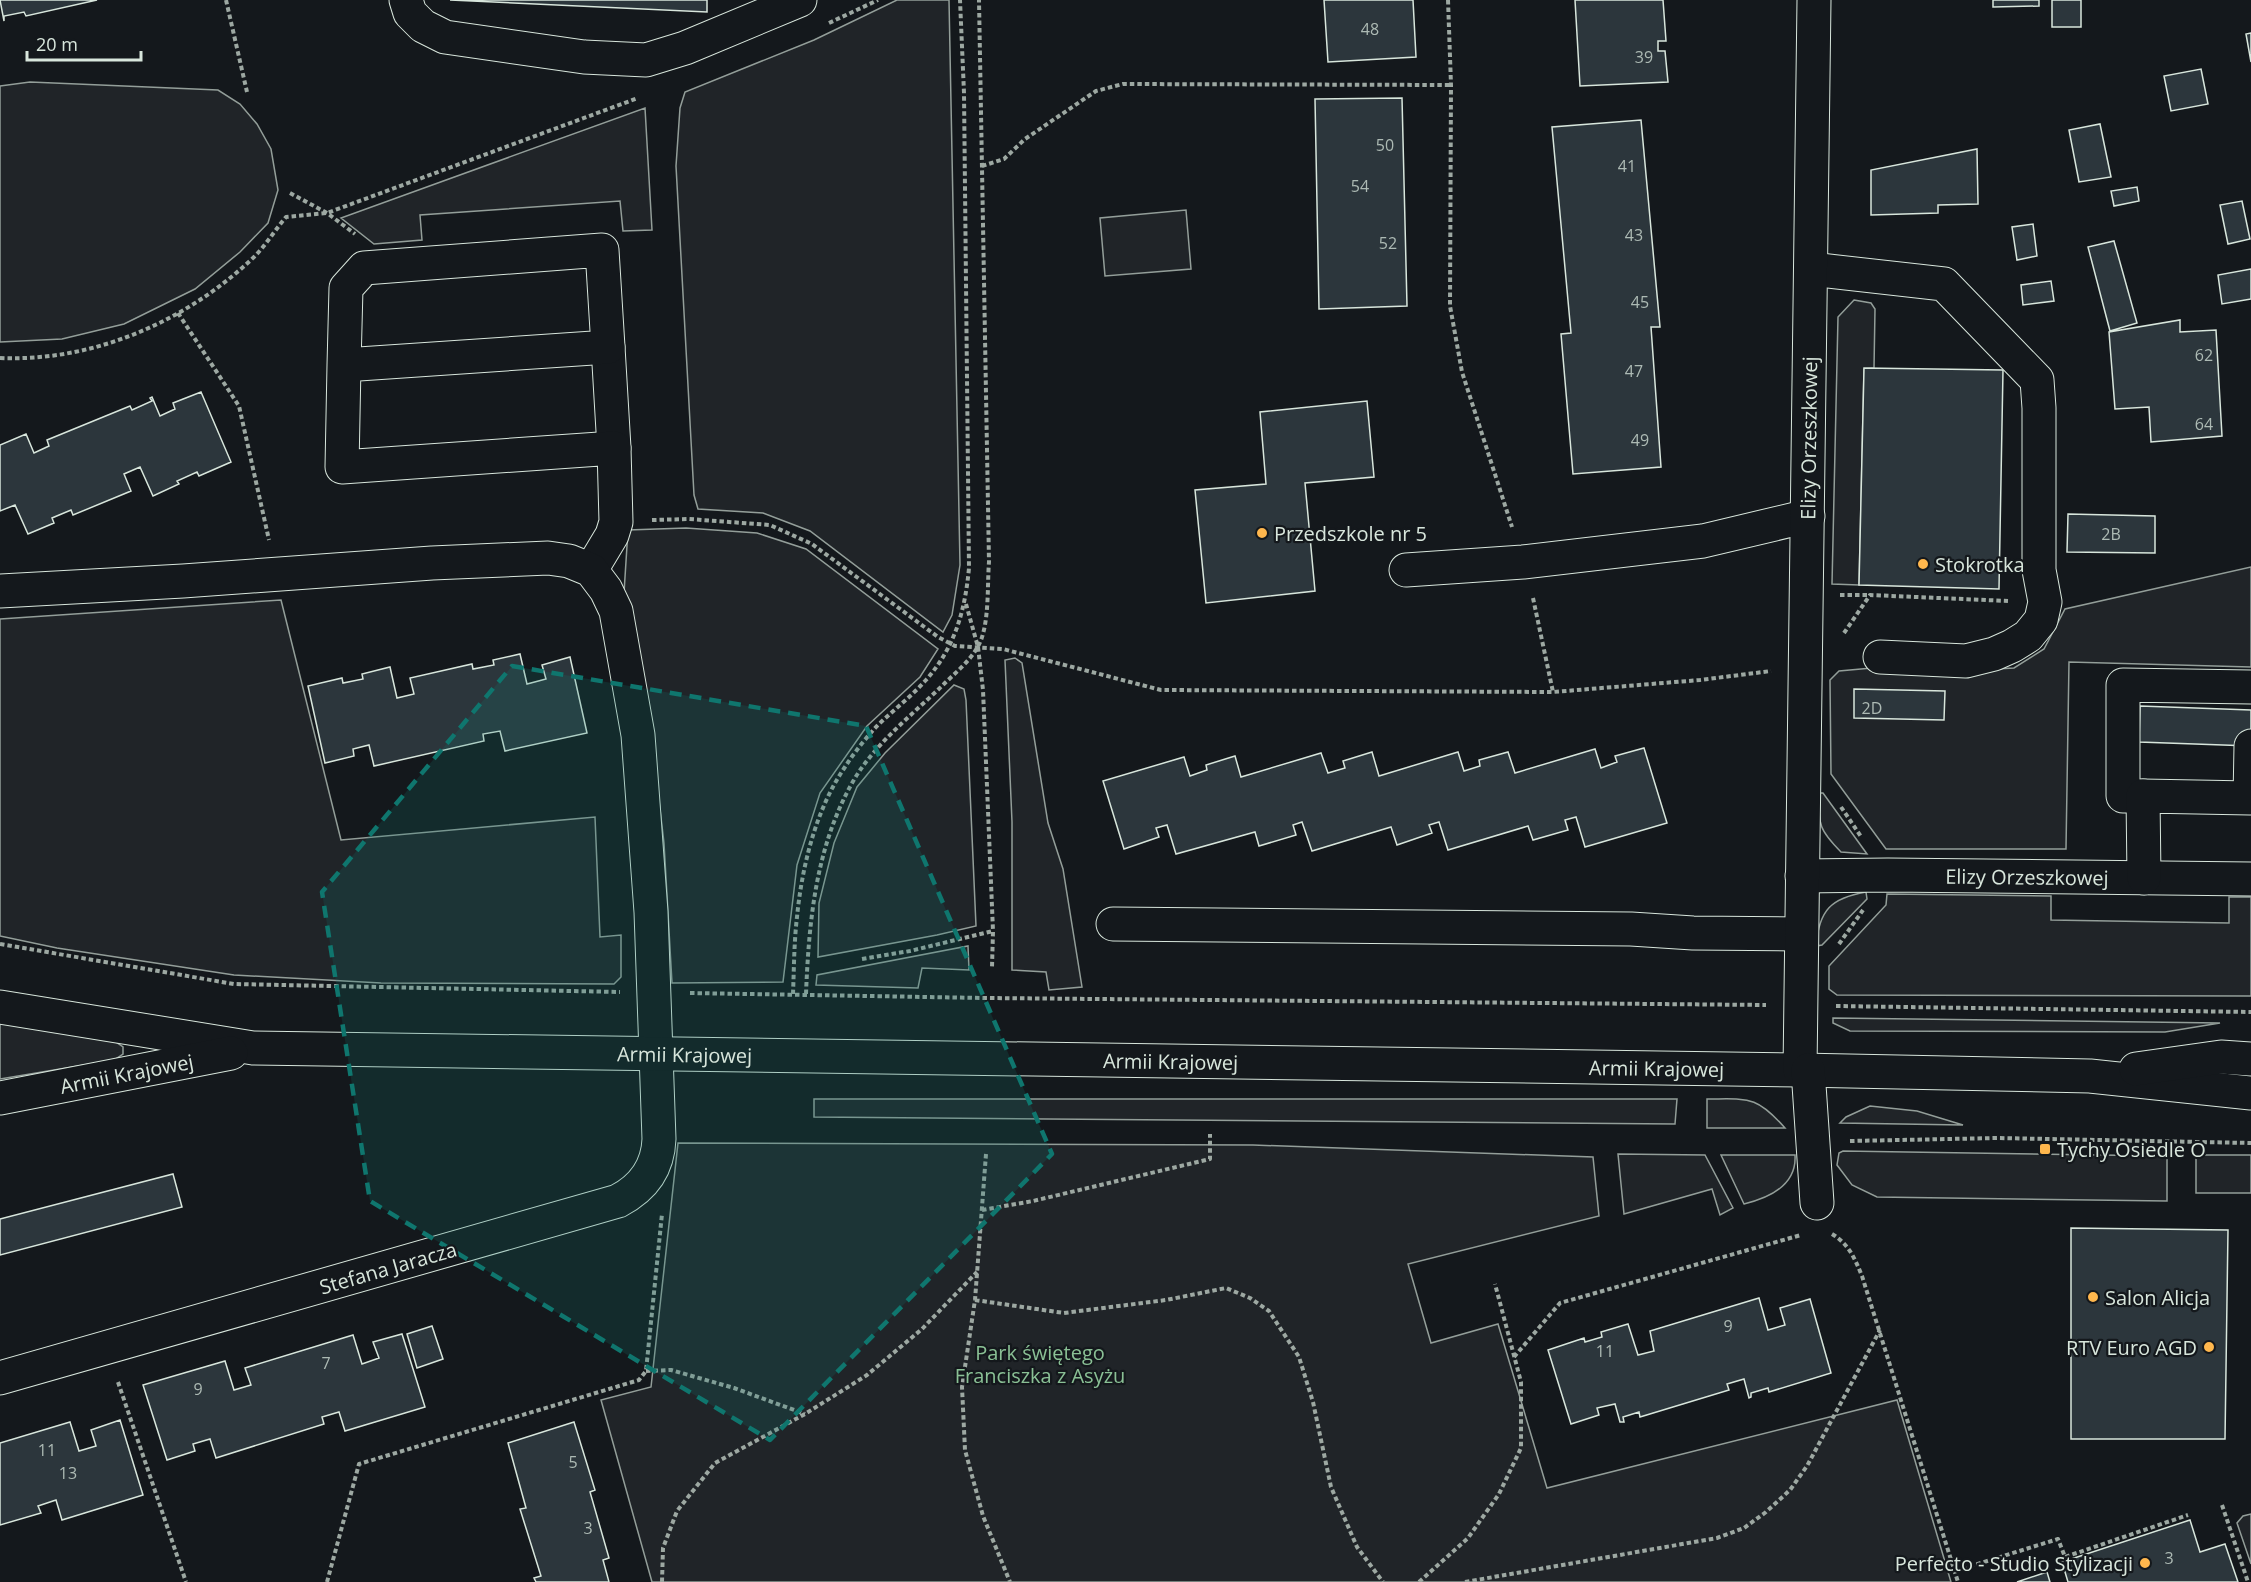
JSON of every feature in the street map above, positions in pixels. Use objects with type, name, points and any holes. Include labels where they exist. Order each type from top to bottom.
[{"type":"street","points":[[406,0],[410,13],[423,26],[445,37],[584,57],[646,60],[685,48],[751,10],[800,0]]},
{"type":"street","name":"Elizy Orzeszkowej","points":[[1814,0],[1801,934],[1804,1070],[1813,1141],[1819,1219]]},
{"type":"street","points":[[0,591],[183,581],[432,562],[548,558],[569,561],[591,570],[612,536],[616,522],[614,448],[609,347],[602,250],[364,268],[346,288],[342,467],[614,448]]},
{"type":"street","points":[[1810,269],[1944,284],[2037,380],[2039,570],[2045,602],[2041,620],[2035,629],[2012,646],[1994,654],[1966,661],[1880,657]]},
{"type":"street","points":[[344,365],[609,347]]},
{"type":"street","points":[[1406,570],[1523,562],[1703,541],[1808,516]]},
{"type":"street","name":"Stefana Jaracza","points":[[0,1378],[618,1201],[634,1192],[646,1180],[657,1156],[659,1139],[651,912],[638,735],[616,611],[606,590],[591,570]]},
{"type":"street","points":[[2251,687],[2123,685],[2123,795],[2250,798],[2251,746]]},
{"type":"street","points":[[2144,796],[2144,878]]},
{"type":"street","name":"Elizy Orzeszkowej","points":[[1802,876],[2251,879]]},
{"type":"street","points":[[1113,924],[1631,929],[1694,933],[1801,934]]},
{"type":"street","name":"Armii Krajowej","points":[[0,1007],[254,1048],[2090,1076],[2251,1093]]},
{"type":"street","name":"Armii Krajowej","points":[[0,1098],[254,1048]]},
{"type":"street","name":"Armii Krajowej","points":[[2090,1076],[2241,1055]]},
{"type":"path","points":[[226,0],[247,92]]},
{"type":"path","points":[[827,24],[849,16],[878,0]]},
{"type":"path","points":[[793,994],[796,919],[803,875],[823,810],[844,768],[874,729],[926,681],[943,657],[958,627],[965,603],[969,544],[964,105],[960,0]]},
{"type":"path","points":[[806,994],[812,905],[819,869],[837,814],[856,777],[882,744],[955,674],[978,647],[985,622],[988,562],[979,0]]},
{"type":"path","points":[[1448,0],[1451,85],[1450,306],[1462,372],[1523,562],[1541,629],[1553,692]]},
{"type":"path","points":[[982,166],[1004,159],[1025,139],[1096,91],[1123,84],[1451,85]]},
{"type":"path","points":[[0,358],[56,354],[94,348],[150,328],[198,303],[255,256],[286,218],[327,213],[639,97]]},
{"type":"path","points":[[290,193],[327,213],[374,249],[376,267]]},
{"type":"path","points":[[178,313],[239,406],[271,547]]},
{"type":"path","points":[[616,522],[689,519],[770,525],[812,544],[955,646],[1003,649],[1161,690],[1553,692],[1700,680],[1776,670]]},
{"type":"path","points":[[1838,641],[1870,596],[2045,602]]},
{"type":"path","points":[[965,603],[978,647],[983,690],[993,931],[992,967]]},
{"type":"path","points":[[862,959],[910,951],[993,931]]},
{"type":"path","points":[[0,944],[234,984],[986,998],[1767,1005]]},
{"type":"path","points":[[1834,1006],[2251,1012]]},
{"type":"path","points":[[982,1210],[1033,1201],[1210,1159],[1210,1134]]},
{"type":"path","points":[[1813,1141],[1998,1138],[2251,1143]]},
{"type":"path","points":[[986,1154],[975,1300],[962,1387],[964,1450],[983,1516],[1010,1582]]},
{"type":"path","points":[[327,1582],[359,1464],[639,1380],[646,1371],[663,1207]]},
{"type":"path","points":[[1819,1219],[1852,1252],[1881,1329],[1958,1582]]},
{"type":"path","points":[[1514,1357],[1560,1304],[1799,1235],[1810,1235]]},
{"type":"path","points":[[662,1582],[663,1548],[677,1511],[715,1463],[805,1414],[867,1375],[922,1329],[977,1272]]},
{"type":"path","points":[[1419,1582],[1468,1538],[1498,1494],[1521,1448],[1521,1382],[1495,1284]]},
{"type":"path","points":[[975,1300],[1064,1313],[1166,1300],[1226,1288],[1250,1298],[1269,1311],[1299,1357],[1313,1402],[1331,1487],[1357,1547],[1383,1582]]},
{"type":"path","points":[[1466,1582],[1718,1538],[1744,1528],[1790,1490],[1807,1466],[1881,1329]]},
{"type":"path","points":[[646,1371],[671,1370],[734,1388],[805,1414]]},
{"type":"path","points":[[117,1382],[186,1582]]},
{"type":"path","points":[[2222,1505],[2248,1582]]},
{"type":"path","points":[[1955,1571],[2058,1539],[2065,1557],[2188,1515]]},
{"type":"highlighted area","points":[[512,666],[866,726],[1052,1154],[770,1440],[370,1201],[322,892]]},
{"type":"green space","points":[[897,0],[949,0],[960,565],[952,615],[943,632],[810,531],[763,513],[698,509],[694,495],[676,166],[680,108],[685,92],[814,40]]},
{"type":"green space","points":[[30,82],[218,90],[240,104],[257,124],[271,149],[278,190],[268,223],[240,252],[195,289],[124,324],[62,339],[0,342],[0,86]]},
{"type":"green space","points":[[645,108],[652,230],[623,231],[620,201],[420,215],[422,240],[374,244],[341,218]]},
{"type":"green space","points":[[1186,210],[1191,269],[1105,276],[1100,218]]},
{"type":"green space","points":[[1854,300],[1871,303],[1875,309],[1874,368],[1864,369],[1859,585],[1832,584],[1838,317]]},
{"type":"green space","points":[[686,528],[757,533],[806,549],[938,649],[920,677],[867,726],[820,793],[797,865],[783,982],[672,983],[664,843],[648,707],[624,593],[628,530]]},
{"type":"green space","points":[[2251,567],[2251,667],[2069,662],[2066,849],[1886,849],[1831,774],[1830,680],[1839,671],[1872,668],[1976,670],[2014,668],[2044,649],[2065,609]]},
{"type":"green space","points":[[281,600],[341,840],[595,817],[600,937],[621,935],[621,977],[614,984],[381,983],[234,975],[57,948],[0,936],[0,619]]},
{"type":"green space","points":[[1015,658],[1022,663],[1048,823],[1063,869],[1082,987],[1049,990],[1046,972],[1012,970],[1012,822],[1005,660]]},
{"type":"green space","points":[[954,685],[964,689],[966,700],[976,926],[818,957],[819,903],[834,843],[857,787],[885,753]]},
{"type":"green space","points":[[1819,793],[1823,793],[1867,854],[1841,852],[1828,838],[1821,826]]},
{"type":"green space","points":[[1866,892],[1867,899],[1822,945],[1816,946],[1820,923],[1829,908],[1844,898]]},
{"type":"green space","points":[[1887,894],[2051,896],[2051,920],[2229,923],[2229,897],[2251,897],[2251,996],[1837,995],[1829,989],[1829,966],[1886,905]]},
{"type":"green space","points":[[968,946],[969,970],[922,968],[918,988],[816,985],[817,975]]},
{"type":"green space","points":[[1833,1018],[2220,1023],[2165,1032],[1850,1031],[1833,1023]]},
{"type":"green space","points":[[0,1019],[113,1040],[123,1047],[123,1054],[114,1060],[0,1079]]},
{"type":"green space","points":[[814,1099],[1677,1099],[1675,1124],[814,1117]]},
{"type":"green space","points":[[1707,1099],[1750,1101],[1766,1110],[1785,1128],[1707,1128]]},
{"type":"green space","points":[[1870,1106],[1917,1111],[1963,1125],[1840,1123],[1846,1117]]},
{"type":"green space","name":"Park świętego Franciszka z Asyżu","points":[[678,1143],[1253,1145],[1593,1157],[1599,1216],[1408,1264],[1431,1343],[1498,1324],[1547,1488],[1897,1400],[1951,1582],[652,1582],[601,1400],[651,1387]]},
{"type":"green space","points":[[1843,1151],[2167,1156],[2167,1201],[1877,1197],[1852,1185],[1837,1165],[1839,1153]]},
{"type":"green space","points":[[1618,1154],[1705,1155],[1733,1208],[1720,1215],[1712,1189],[1624,1214]]},
{"type":"green space","points":[[1721,1155],[1795,1155],[1791,1174],[1780,1188],[1763,1198],[1744,1204]]},
{"type":"green space","points":[[2196,1155],[2251,1155],[2251,1193],[2196,1193]]},
{"type":"green space","points":[[2251,1514],[2251,1564],[2237,1523],[2243,1516]]},
{"type":"building","points":[[0,0],[97,0],[26,16],[24,12],[4,16],[4,21]]},
{"type":"building","points":[[450,0],[707,0],[707,12]]},
{"type":"building","points":[[1324,0],[1413,0],[1416,57],[1328,62]]},
{"type":"building","points":[[1575,0],[1663,0],[1666,41],[1658,41],[1658,51],[1665,51],[1668,82],[1580,86]]},
{"type":"building","points":[[1993,0],[2039,0],[2039,6],[1993,7]]},
{"type":"building","points":[[2052,0],[2081,0],[2081,27],[2052,27]]},
{"type":"building","points":[[2251,33],[2251,62],[2246,34]]},
{"type":"building","points":[[2201,69],[2208,104],[2171,111],[2164,76]]},
{"type":"building","points":[[1402,98],[1407,306],[1319,309],[1315,99]]},
{"type":"building","points":[[1641,120],[1660,327],[1651,327],[1661,467],[1573,474],[1561,334],[1571,333],[1552,127]]},
{"type":"building","points":[[2100,124],[2111,177],[2079,182],[2069,130]]},
{"type":"building","points":[[1977,149],[1978,204],[1938,205],[1938,213],[1871,215],[1871,170]]},
{"type":"building","points":[[2137,187],[2139,201],[2114,206],[2111,191]]},
{"type":"building","points":[[2242,201],[2250,239],[2228,244],[2220,205]]},
{"type":"building","points":[[2033,224],[2037,256],[2017,260],[2012,227]]},
{"type":"building","points":[[2114,241],[2137,323],[2110,331],[2088,247]]},
{"type":"building","points":[[2251,269],[2251,299],[2222,304],[2218,275]]},
{"type":"building","points":[[2051,281],[2054,301],[2023,305],[2021,285]]},
{"type":"building","points":[[2180,320],[2180,332],[2216,330],[2222,436],[2151,442],[2149,407],[2115,409],[2109,332]]},
{"type":"building","points":[[1864,368],[2003,370],[1999,589],[1859,585]]},
{"type":"building","points":[[201,392],[231,462],[199,476],[197,472],[177,481],[179,484],[153,496],[140,467],[124,474],[131,491],[73,515],[71,510],[52,518],[54,523],[28,534],[15,505],[0,511],[0,445],[26,434],[34,453],[49,446],[47,440],[130,406],[132,410],[152,401],[150,398],[152,397],[160,416],[175,409],[173,403]]},
{"type":"building","points":[[1367,401],[1374,477],[1305,483],[1315,591],[1206,603],[1195,490],[1266,484],[1260,412]]},
{"type":"building","points":[[2068,514],[2155,516],[2155,553],[2067,552]]},
{"type":"building","points":[[520,654],[527,684],[546,679],[542,665],[570,657],[587,733],[505,751],[500,731],[483,734],[484,741],[374,766],[369,745],[353,749],[354,756],[325,763],[308,686],[342,678],[343,683],[363,679],[362,674],[390,667],[397,698],[414,694],[410,678],[472,664],[473,669],[494,665],[493,660]]},
{"type":"building","points":[[1854,689],[1945,691],[1944,720],[1854,718]]},
{"type":"building","points":[[2140,706],[2251,710],[2251,746],[2139,742]]},
{"type":"building","points":[[1644,748],[1667,823],[1585,847],[1576,817],[1565,820],[1568,830],[1533,840],[1528,826],[1448,850],[1439,822],[1429,825],[1432,833],[1397,845],[1391,827],[1312,851],[1302,822],[1293,825],[1296,835],[1259,846],[1255,832],[1176,854],[1167,825],[1156,828],[1159,837],[1124,849],[1103,781],[1184,757],[1190,776],[1207,770],[1206,765],[1235,756],[1241,777],[1321,753],[1328,773],[1345,768],[1343,761],[1372,752],[1379,776],[1458,752],[1464,771],[1480,766],[1479,760],[1508,752],[1515,773],[1595,749],[1601,768],[1617,762],[1615,756]]},
{"type":"building","points":[[173,1174],[182,1207],[0,1255],[0,1219]]},
{"type":"building","points":[[2071,1228],[2228,1230],[2225,1439],[2071,1439]]},
{"type":"building","points":[[1759,1298],[1768,1330],[1785,1325],[1780,1308],[1810,1299],[1831,1373],[1769,1392],[1768,1388],[1751,1393],[1749,1398],[1744,1379],[1727,1384],[1729,1390],[1640,1417],[1639,1412],[1623,1417],[1624,1422],[1620,1422],[1615,1404],[1597,1408],[1599,1415],[1571,1424],[1548,1350],[1584,1338],[1585,1342],[1602,1337],[1601,1332],[1628,1324],[1638,1355],[1654,1351],[1650,1331]]},
{"type":"building","points":[[432,1326],[443,1359],[417,1368],[407,1334]]},
{"type":"building","points":[[402,1334],[425,1407],[345,1431],[339,1412],[322,1417],[324,1424],[216,1458],[210,1439],[193,1444],[195,1451],[167,1460],[143,1385],[225,1361],[234,1390],[251,1385],[245,1368],[353,1335],[362,1364],[379,1358],[373,1342]]},
{"type":"building","points":[[120,1420],[143,1495],[62,1520],[56,1500],[38,1506],[41,1513],[0,1525],[0,1443],[70,1422],[79,1451],[96,1446],[91,1430]]},
{"type":"building","points":[[574,1422],[595,1490],[590,1492],[609,1558],[603,1560],[609,1582],[536,1582],[534,1578],[541,1576],[520,1509],[526,1508],[508,1443]]},
{"type":"building","points":[[2190,1520],[2200,1552],[2225,1544],[2238,1582],[2068,1582],[2062,1562]]},
{"type":"building","points":[[2047,1572],[2050,1582],[2017,1582]]},
{"type":"place","name":"Przedszkole nr 5","points":[[1262,533]]},
{"type":"place","name":"Stokrotka","points":[[1923,564]]},
{"type":"place","name":"Tychy Osiedle O","points":[[2045,1149]]},
{"type":"place","name":"Salon Alicja","points":[[2093,1297]]},
{"type":"place","name":"RTV Euro AGD","points":[[2209,1347]]},
{"type":"place","name":"Perfecto - Studio Stylizacji","points":[[2145,1563]]}]
